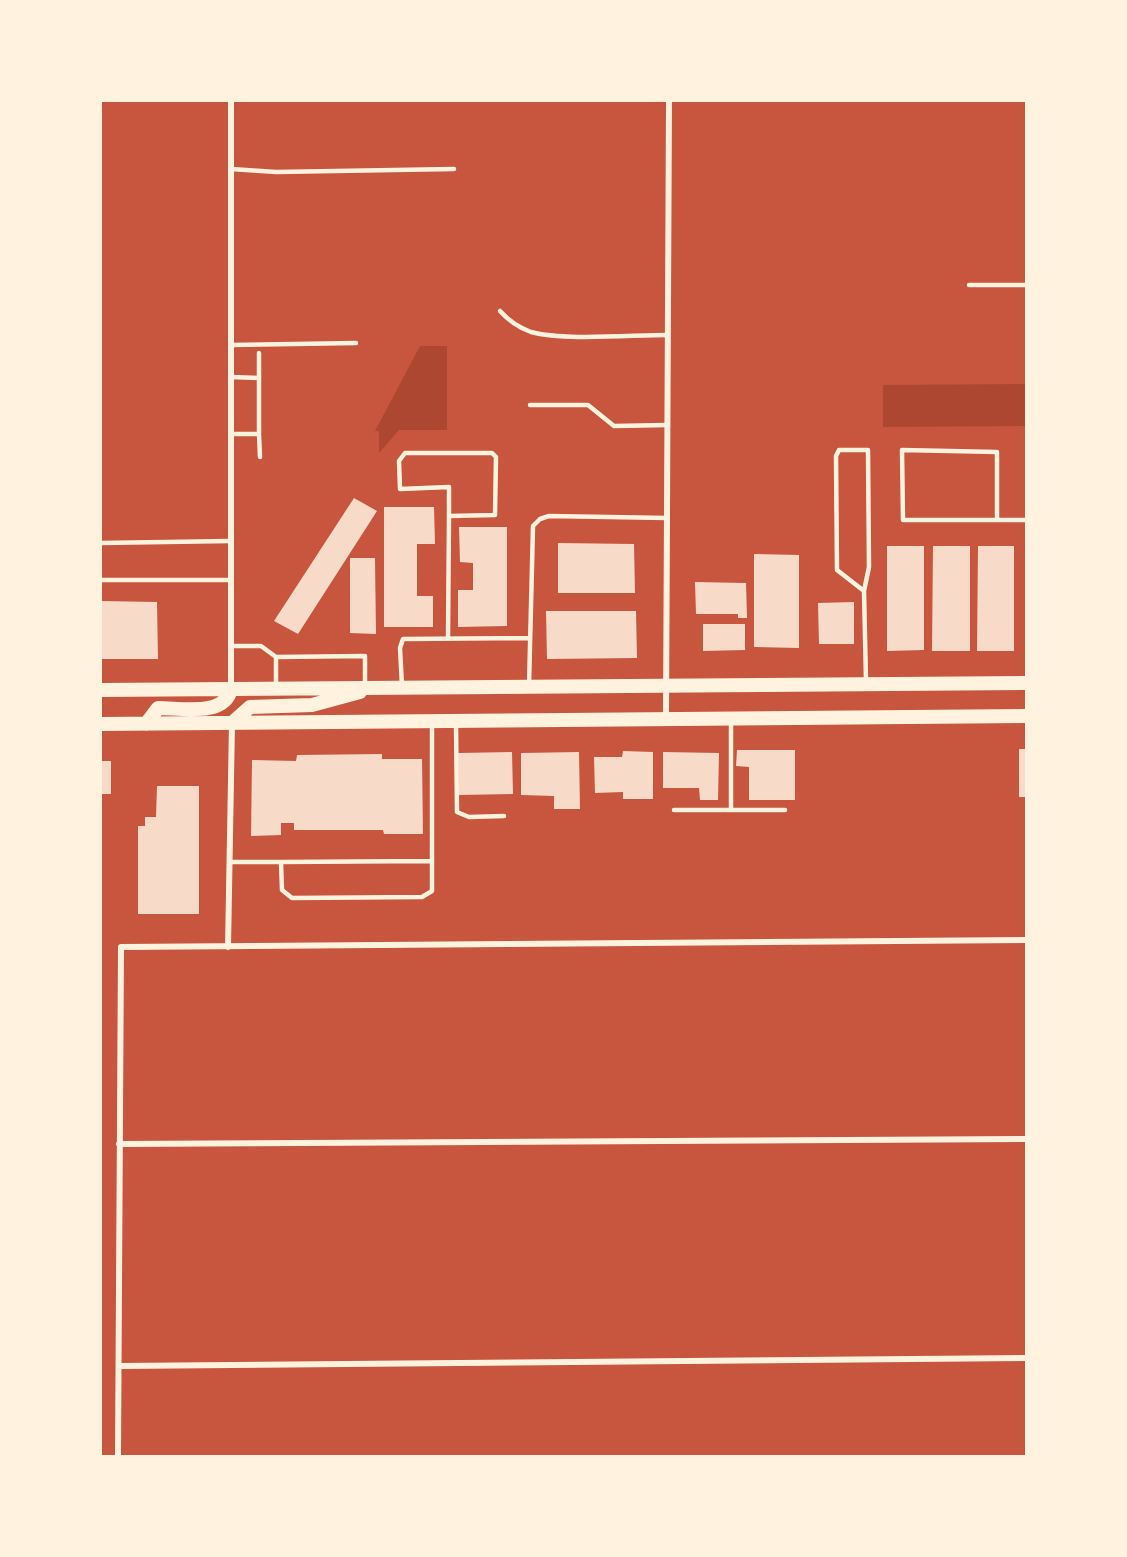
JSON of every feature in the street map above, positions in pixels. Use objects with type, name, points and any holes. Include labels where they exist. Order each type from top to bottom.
[{"type":"main road","points":[[100,690],[1026,683]]},
{"type":"main road","points":[[232,723],[250,707],[312,705],[370,688]]},
{"type":"main road","points":[[146,724],[158,708],[218,707],[229,697],[231,689]]},
{"type":"main road","points":[[100,724],[1026,716]]},
{"type":"street","points":[[231,100],[231,689]]},
{"type":"street","points":[[666,720],[669,100]]},
{"type":"street","points":[[228,947],[232,723]]},
{"type":"street","points":[[118,1456],[118,1144],[121,947],[1026,940]]},
{"type":"street","points":[[118,1144],[1026,1139]]},
{"type":"street","points":[[119,1366],[1026,1358]]},
{"type":"lane","points":[[231,169],[276,172],[454,169]]},
{"type":"lane","points":[[969,285],[1026,285]]},
{"type":"lane","points":[[500,311],[508,319],[530,332],[562,335],[668,335]]},
{"type":"lane","points":[[231,345],[356,343]]},
{"type":"lane","points":[[259,353],[260,457]]},
{"type":"lane","points":[[231,377],[259,378]]},
{"type":"lane","points":[[530,405],[588,405],[614,426],[668,425]]},
{"type":"lane","points":[[231,434],[259,434]]},
{"type":"lane","points":[[864,591],[837,570],[836,456],[839,450],[868,450],[868,567],[864,591],[866,684]]},
{"type":"lane","points":[[997,520],[997,452],[902,450],[903,520],[997,520],[1026,520]]},
{"type":"lane","points":[[448,638],[449,487],[400,489],[399,461],[405,453],[495,454],[495,515],[449,516]]},
{"type":"lane","points":[[529,687],[533,526],[540,519],[549,516],[667,518]]},
{"type":"lane","points":[[100,543],[231,541]]},
{"type":"lane","points":[[100,580],[231,580]]},
{"type":"lane","points":[[402,688],[400,648],[403,639],[530,638]]},
{"type":"lane","points":[[231,646],[261,646],[276,657],[365,656],[370,688]]},
{"type":"lane","points":[[276,657],[276,688]]},
{"type":"lane","points":[[731,719],[731,810]]},
{"type":"lane","points":[[281,862],[282,890],[292,898],[422,897],[432,891],[432,722]]},
{"type":"lane","points":[[456,722],[457,812],[469,817],[504,816]]},
{"type":"lane","points":[[674,810],[784,810]]},
{"type":"lane","points":[[230,862],[432,861]]},
{"type":"shaded area","points":[[420,346],[447,346],[447,430],[399,430],[379,453],[379,431],[375,431]]},
{"type":"shaded area","points":[[1026,384],[1026,426],[883,427],[883,385]]},
{"type":"building","points":[[354,498],[377,511],[298,634],[274,621]]},
{"type":"building","points":[[384,507],[434,507],[435,544],[417,544],[417,596],[433,596],[433,627],[384,627]]},
{"type":"building","points":[[459,527],[507,527],[507,626],[458,627],[458,590],[473,590],[473,563],[460,562]]},
{"type":"building","points":[[558,543],[634,544],[635,593],[558,593]]},
{"type":"building","points":[[887,546],[924,546],[924,650],[887,651]]},
{"type":"building","points":[[933,546],[970,546],[970,651],[932,651]]},
{"type":"building","points":[[978,546],[1014,546],[1014,651],[977,651]]},
{"type":"building","points":[[754,554],[799,555],[799,648],[754,647]]},
{"type":"building","points":[[350,558],[375,558],[376,634],[350,633]]},
{"type":"building","points":[[695,582],[746,583],[747,618],[738,618],[738,614],[696,614]]},
{"type":"building","points":[[100,601],[157,602],[158,659],[100,659]]},
{"type":"building","points":[[854,602],[854,644],[819,644],[818,603]]},
{"type":"building","points":[[546,611],[636,611],[637,658],[547,659]]},
{"type":"building","points":[[703,624],[745,624],[745,650],[703,651]]},
{"type":"building","points":[[1019,749],[1026,749],[1026,797],[1019,797]]},
{"type":"building","points":[[737,750],[795,750],[795,800],[749,800],[749,767],[736,766]]},
{"type":"building","points":[[623,751],[653,752],[653,799],[623,799],[623,792],[595,793],[594,757],[622,757]]},
{"type":"building","points":[[512,752],[513,794],[459,795],[458,753]]},
{"type":"building","points":[[579,752],[580,809],[554,809],[554,796],[521,795],[521,753]]},
{"type":"building","points":[[663,752],[719,753],[718,800],[700,800],[699,788],[663,788]]},
{"type":"building","points":[[382,754],[382,759],[422,759],[423,834],[384,834],[383,830],[294,830],[294,823],[281,823],[281,835],[251,836],[252,760],[296,761],[297,755]]},
{"type":"building","points":[[100,761],[111,761],[111,794],[100,794]]},
{"type":"building","points":[[157,786],[199,786],[199,914],[138,914],[138,826],[145,826],[145,817],[156,817]]}]
